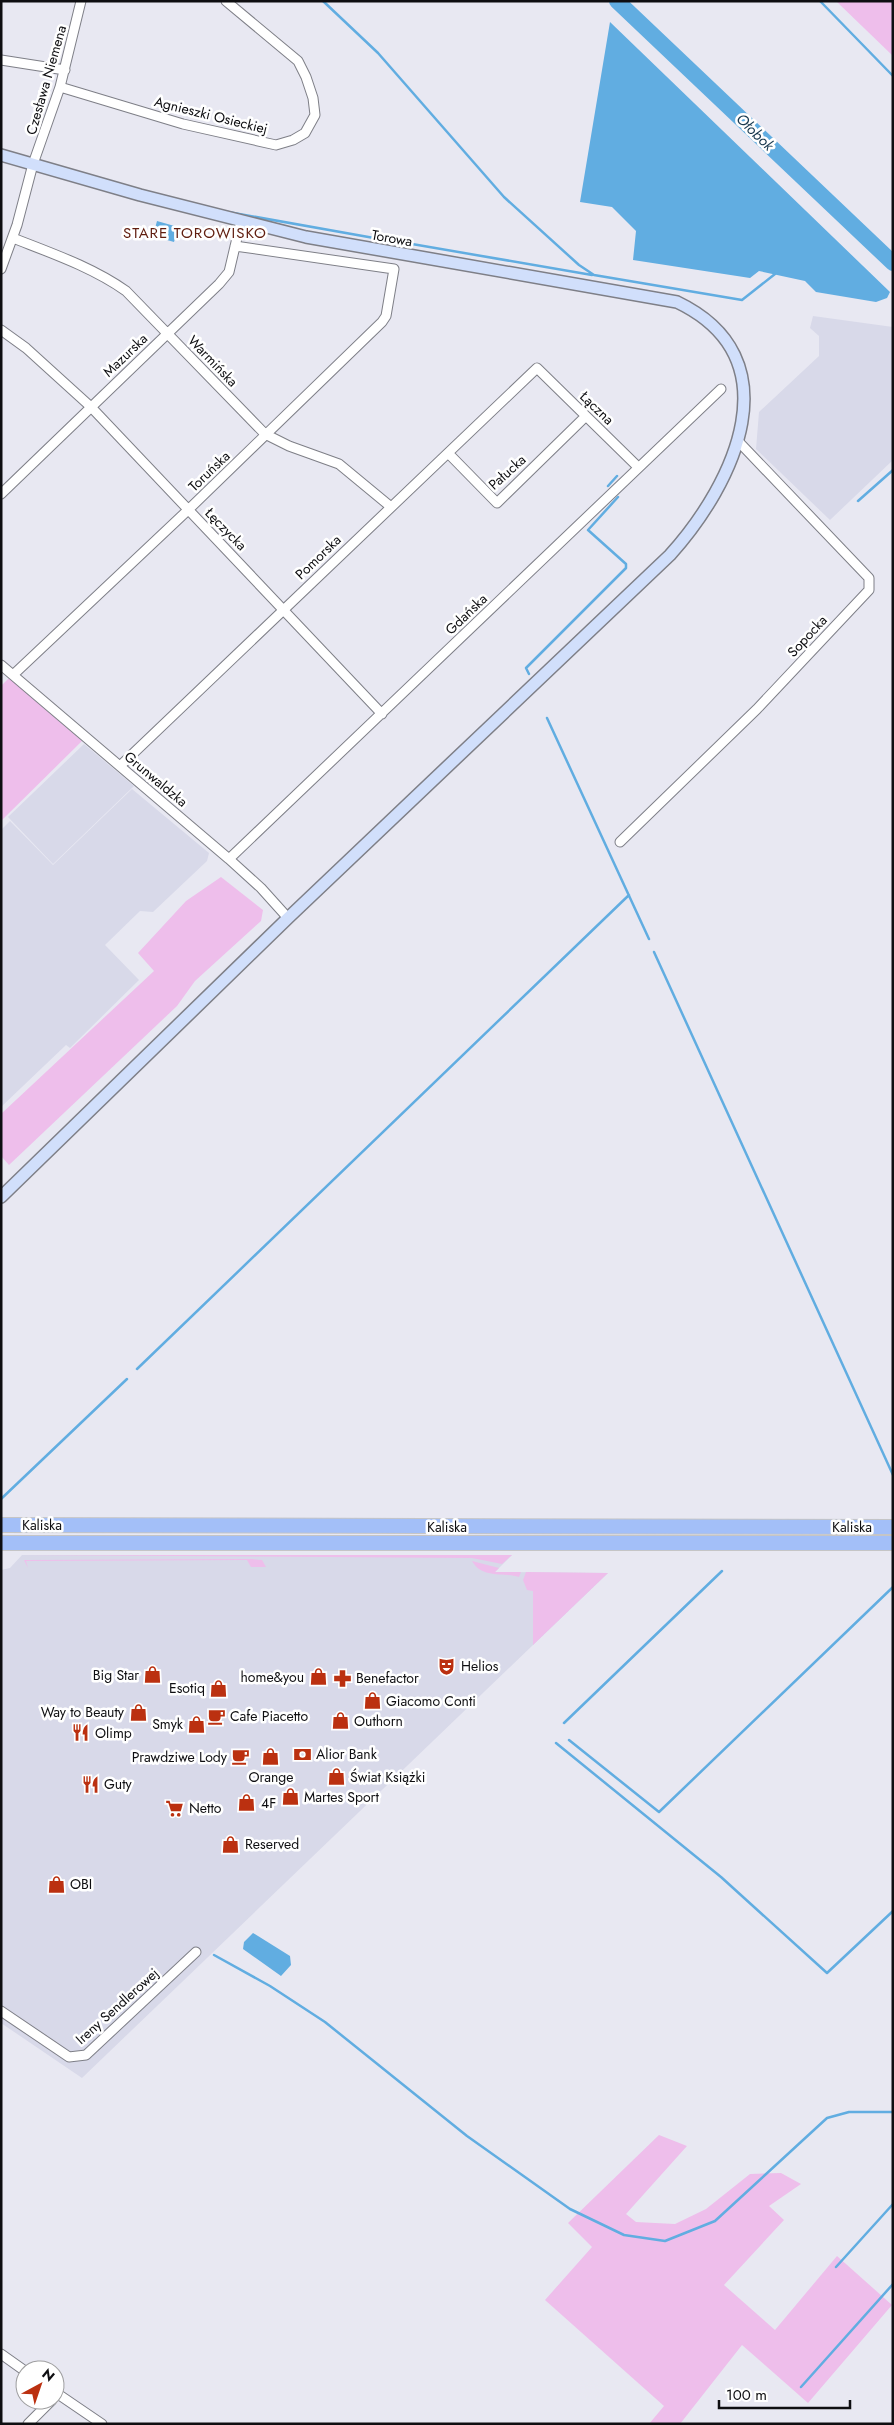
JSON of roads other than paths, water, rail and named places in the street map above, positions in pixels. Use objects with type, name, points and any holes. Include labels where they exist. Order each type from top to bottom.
[{"type":"main road","name":"Kaliska","points":[[1,1525],[893,1528]]},
{"type":"main road","name":"Kaliska","points":[[1,1543],[893,1543]]},
{"type":"street","name":"Czesława Niemena","points":[[1,268],[13,238],[33,164],[60,87],[81,1]]},
{"type":"street","name":"Agnieszki Osieckiej","points":[[60,87],[183,124],[276,145],[305,133],[315,115],[313,98],[298,61],[226,1]]},
{"type":"street","points":[[1,60],[64,70]]},
{"type":"street","name":"Torowa","points":[[1,155],[241,221],[377,250],[677,302],[700,314],[718,329],[734,354],[744,382],[744,417],[738,441],[711,500],[691,530],[670,556],[288,918],[1,1197]]},
{"type":"street","name":"Mazurska","points":[[1,494],[229,272],[241,221]]},
{"type":"street","name":"Warmińska","points":[[13,238],[100,274],[126,291],[266,434],[290,446],[339,464],[391,507]]},
{"type":"street","name":"Toruńska","points":[[13,675],[188,510],[382,322],[390,301],[394,269],[235,246]]},
{"type":"street","name":"Łęczycka","points":[[1,330],[26,348],[91,407],[382,714]]},
{"type":"street","name":"Łączna","points":[[537,368],[638,467]]},
{"type":"street","name":"Pomorska","points":[[120,766],[537,368]]},
{"type":"street","name":"Gdańska","points":[[230,859],[721,389]]},
{"type":"street","name":"Pałucka","points":[[448,453],[497,503],[586,416]]},
{"type":"street","name":"Sopocka","points":[[620,842],[757,709],[869,590],[869,578],[738,441]]},
{"type":"street","name":"Grunwaldzka","points":[[1,665],[230,859],[261,888],[288,918]]},
{"type":"street","name":"Ireny Sendlerowej","points":[[1,2011],[69,2057],[86,2055],[196,1952]]},
{"type":"street","points":[[1,2354],[15,2364]]},
{"type":"street","points":[[65,2402],[102,2424]]},
{"type":"street","points":[[28,2424],[42,2410]]},
{"type":"water","points":[[610,22],[890,292],[887,298],[876,302],[816,292],[805,281],[759,271],[750,278],[633,260],[636,231],[612,207],[580,202]]},
{"type":"water","points":[[157,221],[178,227],[174,242],[153,236]]},
{"type":"water","points":[[253,1933],[290,1956],[291,1965],[281,1976],[243,1949],[244,1942]]},
{"type":"waterway","points":[[323,1],[378,53],[504,197],[579,265],[594,275],[742,300],[775,274]]},
{"type":"waterway","name":"Ołobok","points":[[617,1],[893,263]]},
{"type":"waterway","points":[[820,1],[893,76]]},
{"type":"waterway","points":[[228,212],[374,238]]},
{"type":"waterway","points":[[383,239],[592,275]]},
{"type":"waterway","points":[[858,501],[893,470]]},
{"type":"waterway","points":[[608,486],[617,476]]},
{"type":"waterway","points":[[529,674],[526,668],[626,568],[626,564],[588,530],[618,497]]},
{"type":"waterway","points":[[547,718],[649,939]]},
{"type":"waterway","points":[[137,1369],[629,895]]},
{"type":"waterway","points":[[654,952],[893,1475]]},
{"type":"waterway","points":[[1,1499],[127,1379]]},
{"type":"waterway","points":[[564,1723],[722,1571]]},
{"type":"waterway","points":[[569,1740],[659,1812],[893,1587]]},
{"type":"waterway","points":[[556,1743],[721,1877],[827,1973],[893,1911]]},
{"type":"waterway","points":[[214,1955],[270,1986],[325,2022],[467,2136],[570,2209],[624,2235],[665,2241],[715,2221],[827,2118],[849,2112],[893,2112]]},
{"type":"waterway","points":[[836,2267],[893,2204]]},
{"type":"waterway","points":[[801,2387],[893,2284]]},
{"type":"place","name":"Helios","points":[[447,1666]]},
{"type":"place","name":"Big Star","points":[[153,1675]]},
{"type":"place","name":"home&you","points":[[318,1677]]},
{"type":"place","name":"Benefactor","points":[[342,1678]]},
{"type":"place","name":"Esotiq","points":[[219,1688]]},
{"type":"place","name":"Giacomo Conti","points":[[372,1701]]},
{"type":"place","name":"Way to Beauty","points":[[138,1712]]},
{"type":"place","name":"Cafe Piacetto","points":[[216,1716]]},
{"type":"place","name":"Outhorn","points":[[340,1721]]},
{"type":"place","name":"Smyk","points":[[197,1724]]},
{"type":"place","name":"Olimp","points":[[81,1733]]},
{"type":"place","name":"Alior Bank","points":[[302,1754]]},
{"type":"place","name":"Prawdziwe Lody","points":[[241,1757]]},
{"type":"place","name":"Orange","points":[[271,1757]]},
{"type":"place","name":"Świat Książki","points":[[336,1777]]},
{"type":"place","name":"Guty","points":[[90,1784]]},
{"type":"place","name":"Martes Sport","points":[[290,1797]]},
{"type":"place","name":"4F","points":[[247,1803]]},
{"type":"place","name":"Netto","points":[[175,1808]]},
{"type":"place","name":"Reserved","points":[[231,1844]]},
{"type":"place","name":"OBI","points":[[56,1884]]},
{"type":"district","name":"STARE TOROWISKO","points":[[195,233]]}]
